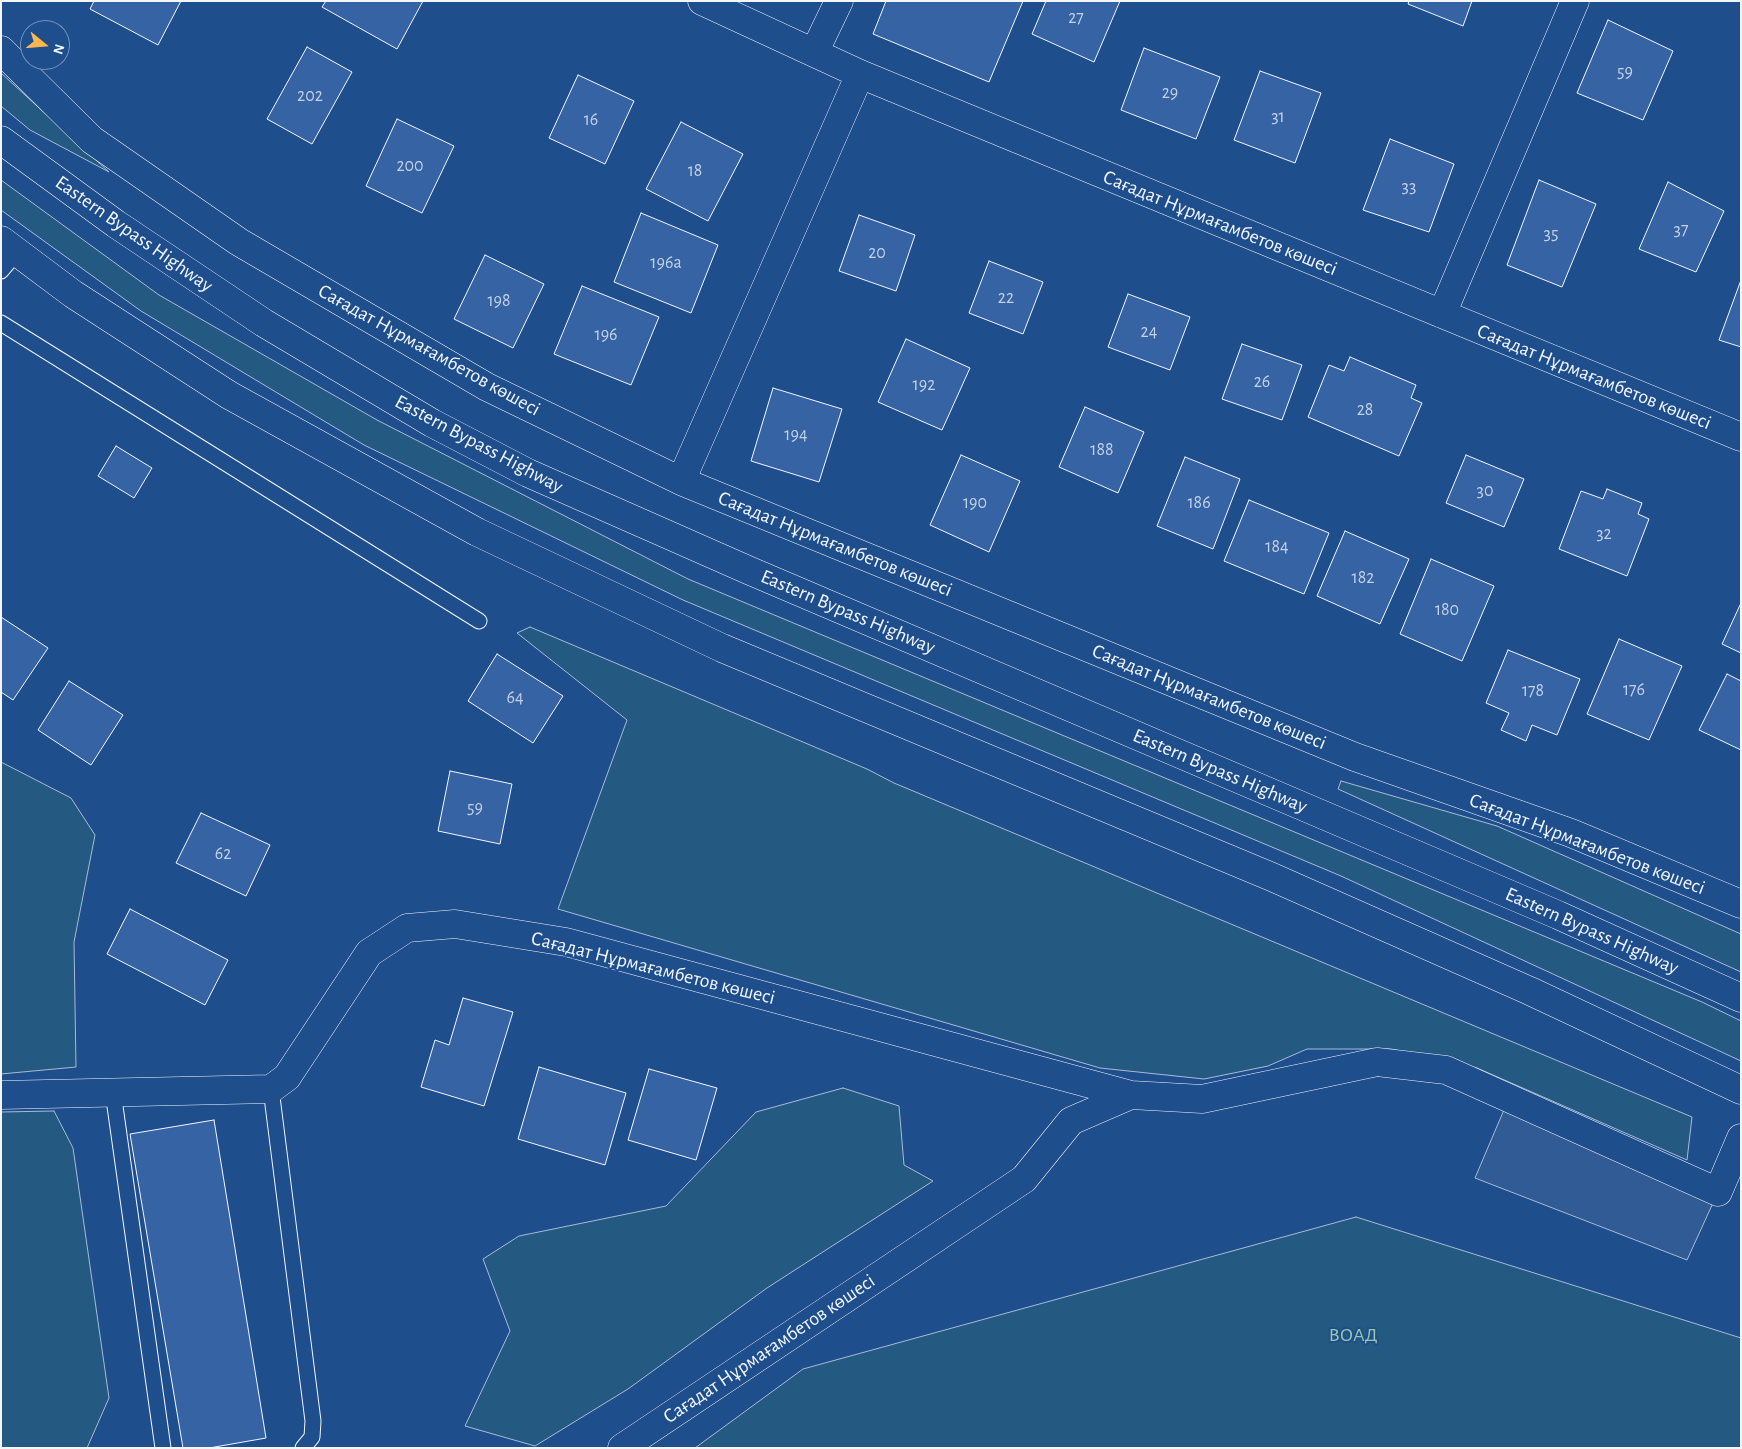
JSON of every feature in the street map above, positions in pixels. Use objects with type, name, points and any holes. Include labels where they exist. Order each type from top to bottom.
[{"type":"street","name":"Сағадат Нұрмағамбетов көшесі","points":[[702,1],[860,74],[1741,437]]},
{"type":"street","points":[[814,53],[839,1]]},
{"type":"street","points":[[1442,314],[1575,1]]},
{"type":"street","name":"Сағадат Нұрмағамбетов көшесі","points":[[1,50],[92,140],[239,242],[487,387],[681,481],[1356,757],[1571,833],[1741,904]]},
{"type":"street","points":[[681,481],[860,74]]},
{"type":"street","name":"Eastern Bypass Highway","points":[[1,140],[116,224],[264,323],[432,422],[528,473],[757,574],[1558,915],[1741,998]]},
{"type":"street","points":[[7,254],[73,294],[229,396],[477,532],[722,648],[1272,877],[1530,990],[1741,1090]]},
{"type":"street","name":"Сағадат Нұрмағамбетов көшесі","points":[[271,1088],[287,1077],[368,953],[407,928],[455,924],[566,942],[1132,1095],[1202,1100],[1377,1062],[1446,1070],[1718,1192],[1741,1138]]},
{"type":"street","points":[[1,1094],[271,1088]]},
{"type":"street","name":"Сағадат Нұрмағамбетов көшесі","points":[[622,1448],[1024,1179],[1071,1121],[1132,1095]]},
{"type":"lane","points":[[1,323],[479,621]]},
{"type":"lane","points":[[271,1088],[313,1421],[312,1437],[303,1448]]},
{"type":"lane","points":[[114,1092],[163,1448]]},
{"type":"green space","points":[[1,73],[109,172],[30,130],[1,106]]},
{"type":"green space","points":[[1,180],[159,295],[377,420],[688,579],[1702,1002],[1741,1021],[1741,1061],[1341,876],[683,600],[364,445],[141,311],[1,210]]},
{"type":"green space","points":[[530,627],[867,769],[894,783],[1692,1117],[1687,1160],[1477,1068],[1391,1049],[1307,1049],[1268,1066],[1204,1079],[1100,1068],[558,909],[627,720],[517,633]]},
{"type":"green space","points":[[1,762],[71,798],[95,835],[74,942],[76,1067],[1,1074]]},
{"type":"green space","points":[[1341,781],[1497,826],[1741,934],[1741,972],[1338,789]]},
{"type":"green space","points":[[843,1088],[899,1106],[904,1165],[933,1181],[767,1288],[628,1389],[535,1446],[465,1426],[510,1331],[483,1259],[519,1236],[666,1206],[756,1112]]},
{"type":"green space","points":[[54,1111],[73,1148],[109,1398],[87,1448],[1,1448],[1,1112]]},
{"type":"green space","name":"ВОАД","points":[[1356,1217],[1741,1338],[1741,1448],[695,1448],[803,1369]]},
{"type":"shaded area","points":[[1509,1098],[1718,1192],[1687,1260],[1475,1178]]},
{"type":"building","points":[[94,1],[181,1],[158,45],[90,9]]},
{"type":"building","points":[[326,1],[423,1],[397,49],[322,7]]},
{"type":"building","points":[[886,1],[1023,1],[989,82],[873,34]]},
{"type":"building","points":[[1046,1],[1120,1],[1094,62],[1032,34]]},
{"type":"building","points":[[1409,1],[1472,1],[1463,26],[1408,4]]},
{"type":"building","points":[[1608,20],[1673,51],[1643,120],[1577,93]]},
{"type":"building","points":[[307,47],[352,72],[312,144],[267,119]]},
{"type":"building","points":[[1144,48],[1220,77],[1196,139],[1121,110]]},
{"type":"building","points":[[1260,71],[1321,93],[1295,163],[1234,140]]},
{"type":"building","points":[[578,75],[634,101],[605,164],[549,138]]},
{"type":"building","points":[[397,119],[454,146],[422,213],[366,186]]},
{"type":"building","points":[[681,122],[743,154],[708,221],[646,189]]},
{"type":"building","points":[[1390,139],[1454,164],[1429,232],[1363,210]]},
{"type":"building","points":[[1539,180],[1596,204],[1562,287],[1507,265]]},
{"type":"building","points":[[1668,182],[1724,211],[1696,272],[1639,249]]},
{"type":"building","points":[[641,213],[718,245],[691,313],[614,282]]},
{"type":"building","points":[[859,215],[915,235],[896,291],[839,271]]},
{"type":"building","points":[[485,255],[544,284],[513,348],[454,319]]},
{"type":"building","points":[[989,261],[1043,282],[1023,334],[969,313]]},
{"type":"building","points":[[1741,280],[1741,347],[1719,340]]},
{"type":"building","points":[[582,286],[659,317],[631,385],[554,354]]},
{"type":"building","points":[[1128,294],[1190,317],[1170,370],[1108,347]]},
{"type":"building","points":[[906,339],[970,368],[942,430],[878,402]]},
{"type":"building","points":[[1242,344],[1302,365],[1282,420],[1222,399]]},
{"type":"building","points":[[1350,357],[1416,385],[1411,398],[1422,403],[1399,456],[1308,417],[1329,365],[1344,371]]},
{"type":"building","points":[[773,388],[842,409],[819,482],[751,461]]},
{"type":"building","points":[[1085,407],[1144,432],[1118,493],[1059,467]]},
{"type":"building","points":[[116,446],[152,468],[134,498],[98,476]]},
{"type":"building","points":[[961,455],[1020,481],[989,552],[930,525]]},
{"type":"building","points":[[1466,455],[1524,479],[1504,527],[1446,503]]},
{"type":"building","points":[[1185,457],[1240,479],[1213,549],[1157,526]]},
{"type":"building","points":[[1607,489],[1642,503],[1638,514],[1649,519],[1627,576],[1559,549],[1581,491],[1603,499]]},
{"type":"building","points":[[1249,500],[1329,533],[1304,594],[1224,561]]},
{"type":"building","points":[[1345,531],[1409,559],[1380,624],[1317,596]]},
{"type":"building","points":[[1431,559],[1494,586],[1462,661],[1400,634]]},
{"type":"building","points":[[1741,603],[1741,653],[1722,644]]},
{"type":"building","points":[[1,617],[48,648],[13,700],[1,692]]},
{"type":"building","points":[[1619,639],[1682,666],[1649,740],[1587,714]]},
{"type":"building","points":[[1508,650],[1580,679],[1557,735],[1532,725],[1526,741],[1501,730],[1509,713],[1486,703]]},
{"type":"building","points":[[497,654],[563,696],[533,743],[468,701]]},
{"type":"building","points":[[1727,674],[1741,681],[1741,750],[1699,730]]},
{"type":"building","points":[[69,681],[123,715],[91,765],[38,730]]},
{"type":"building","points":[[450,771],[512,784],[500,844],[438,831]]},
{"type":"building","points":[[201,813],[270,845],[246,896],[176,863]]},
{"type":"building","points":[[130,909],[228,960],[205,1005],[107,954]]},
{"type":"building","points":[[463,998],[513,1012],[484,1106],[421,1087],[435,1040],[449,1045]]},
{"type":"building","points":[[539,1067],[626,1093],[605,1165],[518,1139]]},
{"type":"building","points":[[649,1069],[717,1088],[696,1160],[628,1140]]},
{"type":"building","points":[[214,1120],[266,1438],[209,1448],[183,1448],[130,1134]]}]
